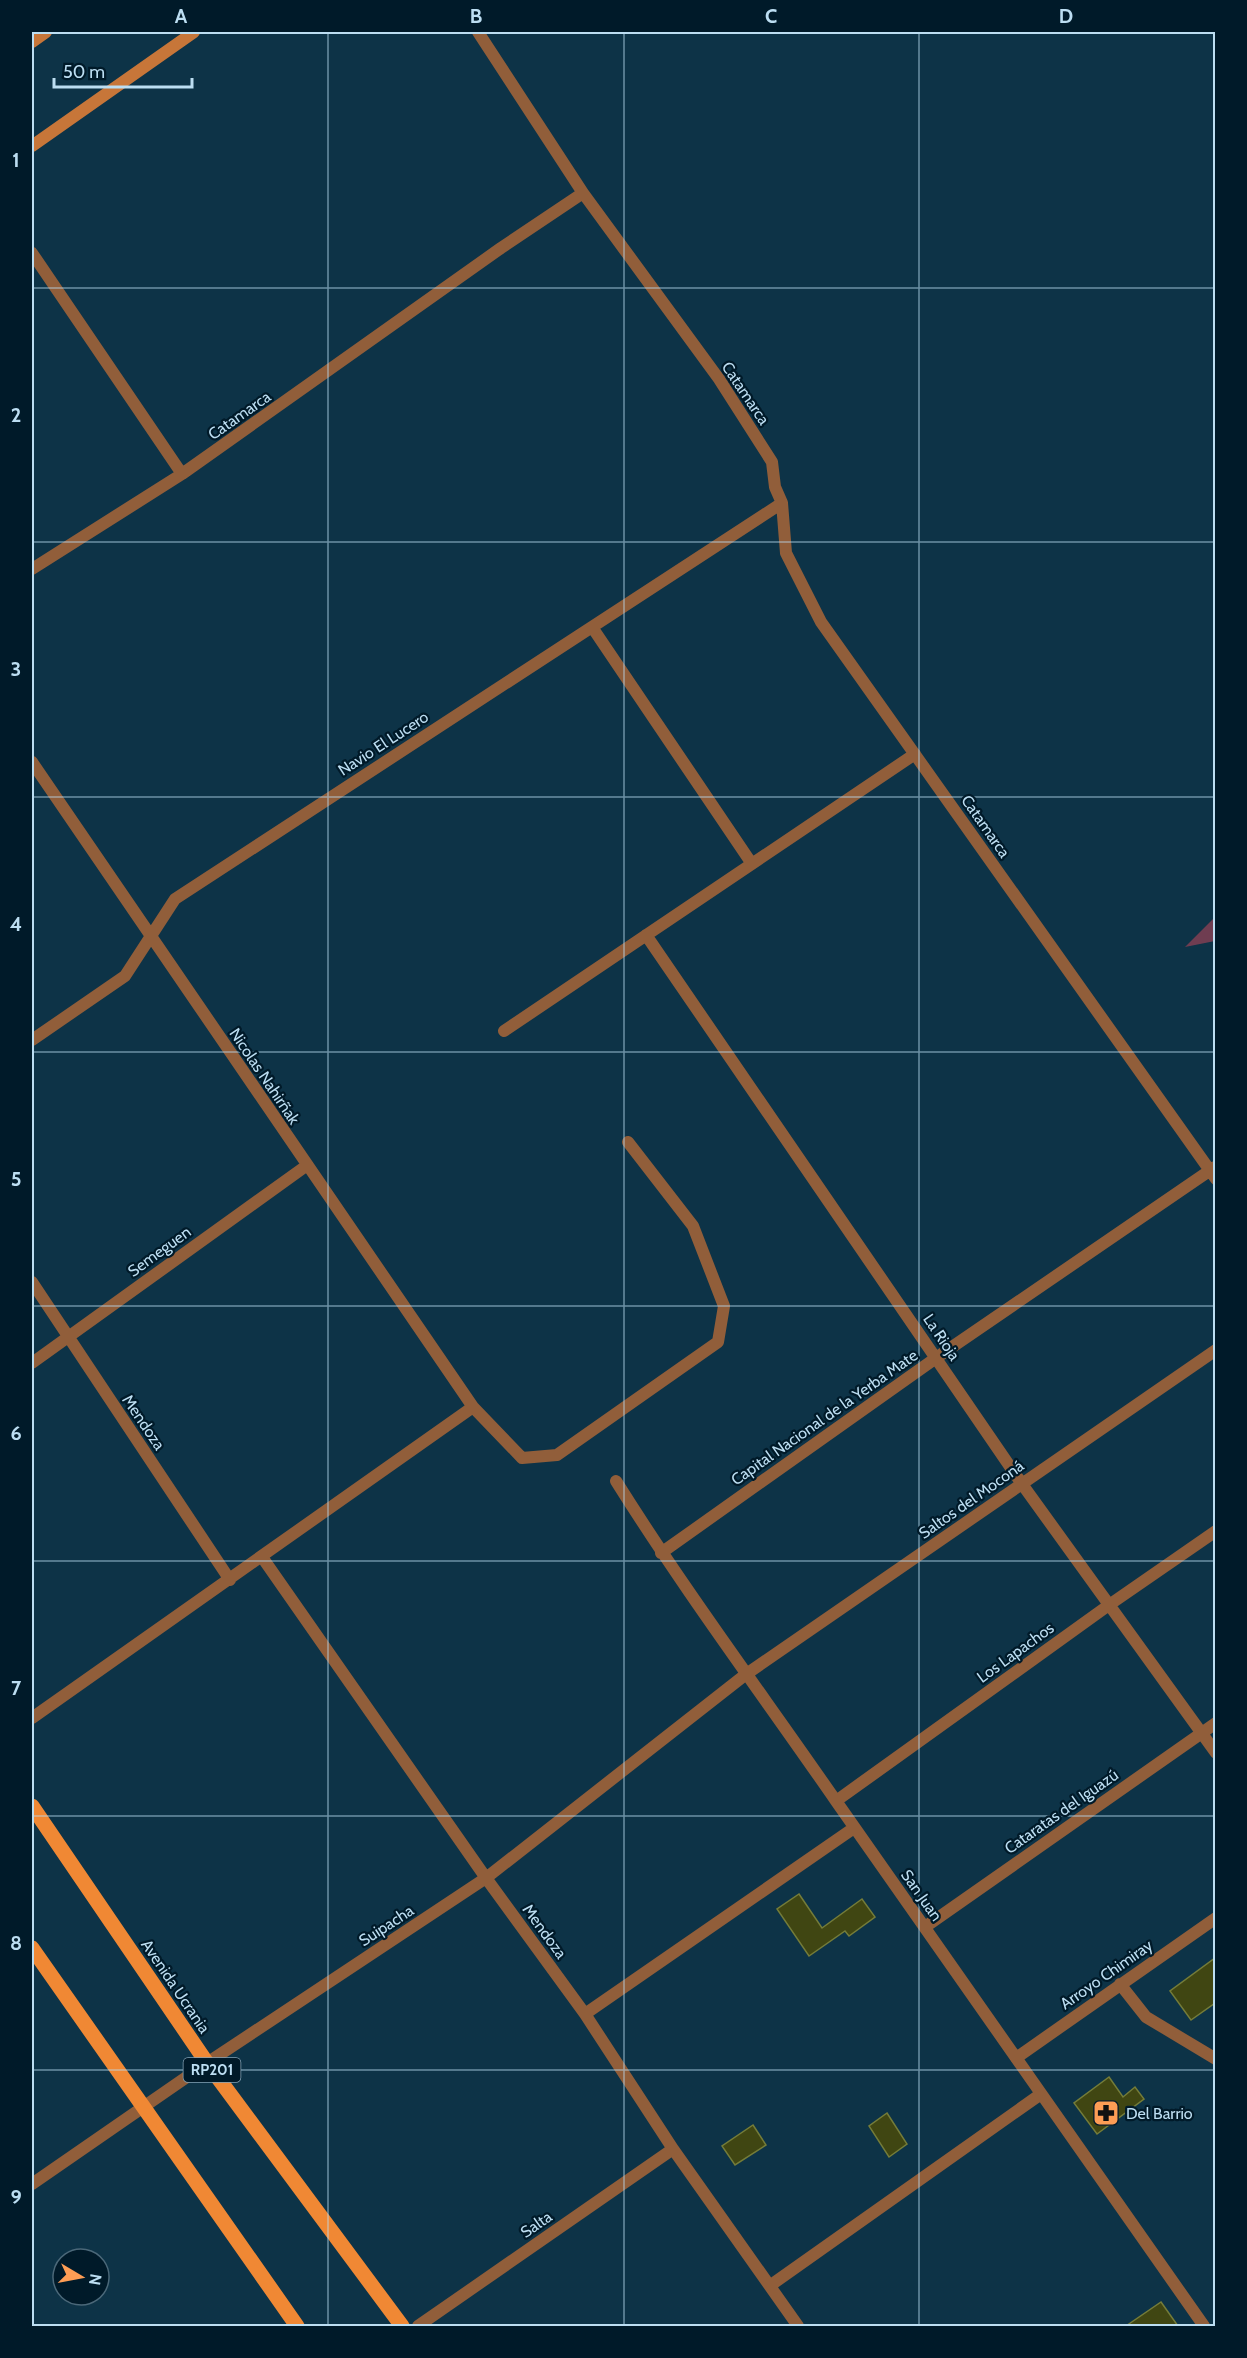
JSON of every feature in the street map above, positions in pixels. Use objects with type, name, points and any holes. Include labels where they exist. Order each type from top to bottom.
[{"type":"main road","points":[[32,42],[46,32]]},
{"type":"main road","points":[[32,146],[194,32]]},
{"type":"main road","name":"Avenida Ucrania","points":[[32,1806],[207,2063],[402,2326]]},
{"type":"main road","points":[[32,1948],[297,2326]]},
{"type":"street","points":[[478,32],[583,193]]},
{"type":"street","name":"Catamarca","points":[[32,569],[182,474],[501,248],[583,193],[718,379],[772,462],[775,487],[782,503],[786,553],[821,622],[1214,1172]]},
{"type":"street","points":[[32,254],[182,474]]},
{"type":"street","name":"Navio El Lucero","points":[[32,1040],[125,976],[175,899],[782,503]]},
{"type":"street","points":[[592,627],[752,864]]},
{"type":"street","points":[[504,1031],[915,754]]},
{"type":"street","name":"Nicolas Nahirñak","points":[[32,762],[306,1166],[473,1407],[522,1458],[557,1455],[718,1342],[724,1306],[693,1226],[628,1142]]},
{"type":"street","name":"La Rioja","points":[[646,935],[1022,1484],[1215,1753]]},
{"type":"street","name":"Semeguen","points":[[32,1363],[306,1166]]},
{"type":"street","name":"Capital Nacional de la Yerba Mate","points":[[661,1552],[936,1358],[1214,1172]]},
{"type":"street","name":"Mendoza","points":[[32,1281],[230,1580]]},
{"type":"street","name":"Saltos del Moconá","points":[[745,1675],[1215,1350]]},
{"type":"street","points":[[32,1718],[473,1407]]},
{"type":"street","name":"San Juan","points":[[616,1481],[661,1552],[745,1675],[836,1800],[1204,2326]]},
{"type":"street","name":"Los Lapachos","points":[[836,1800],[1215,1532]]},
{"type":"street","name":"Mendoza","points":[[262,1557],[486,1878],[585,2014],[673,2149],[798,2326]]},
{"type":"street","name":"Suipacha","points":[[32,2184],[207,2063],[486,1878],[745,1675]]},
{"type":"street","name":"Cataratas del Iguazú","points":[[925,1927],[1215,1723]]},
{"type":"street","points":[[585,2014],[854,1828]]},
{"type":"street","name":"Arroyo Chimiray","points":[[1017,2058],[1215,1918]]},
{"type":"street","points":[[1120,1984],[1146,2017],[1215,2059]]},
{"type":"street","points":[[771,2285],[1041,2094]]},
{"type":"street","name":"Salta","points":[[418,2326],[673,2149]]},
{"type":"shaded area","points":[[1215,917],[1215,941],[1185,947]]},
{"type":"building","points":[[799,1894],[822,1928],[862,1899],[875,1917],[849,1936],[845,1931],[809,1956],[777,1909]]},
{"type":"building","points":[[1215,1958],[1215,2003],[1191,2020],[1170,1991]]},
{"type":"building","points":[[1109,2077],[1123,2097],[1135,2087],[1144,2099],[1097,2134],[1074,2103]]},
{"type":"building","points":[[887,2113],[907,2144],[889,2157],[869,2126]]},
{"type":"building","points":[[753,2125],[766,2145],[735,2165],[722,2146]]},
{"type":"building","points":[[1161,2302],[1178,2326],[1126,2326]]},
{"type":"place","name":"Del Barrio","points":[[1106,2113]]}]
